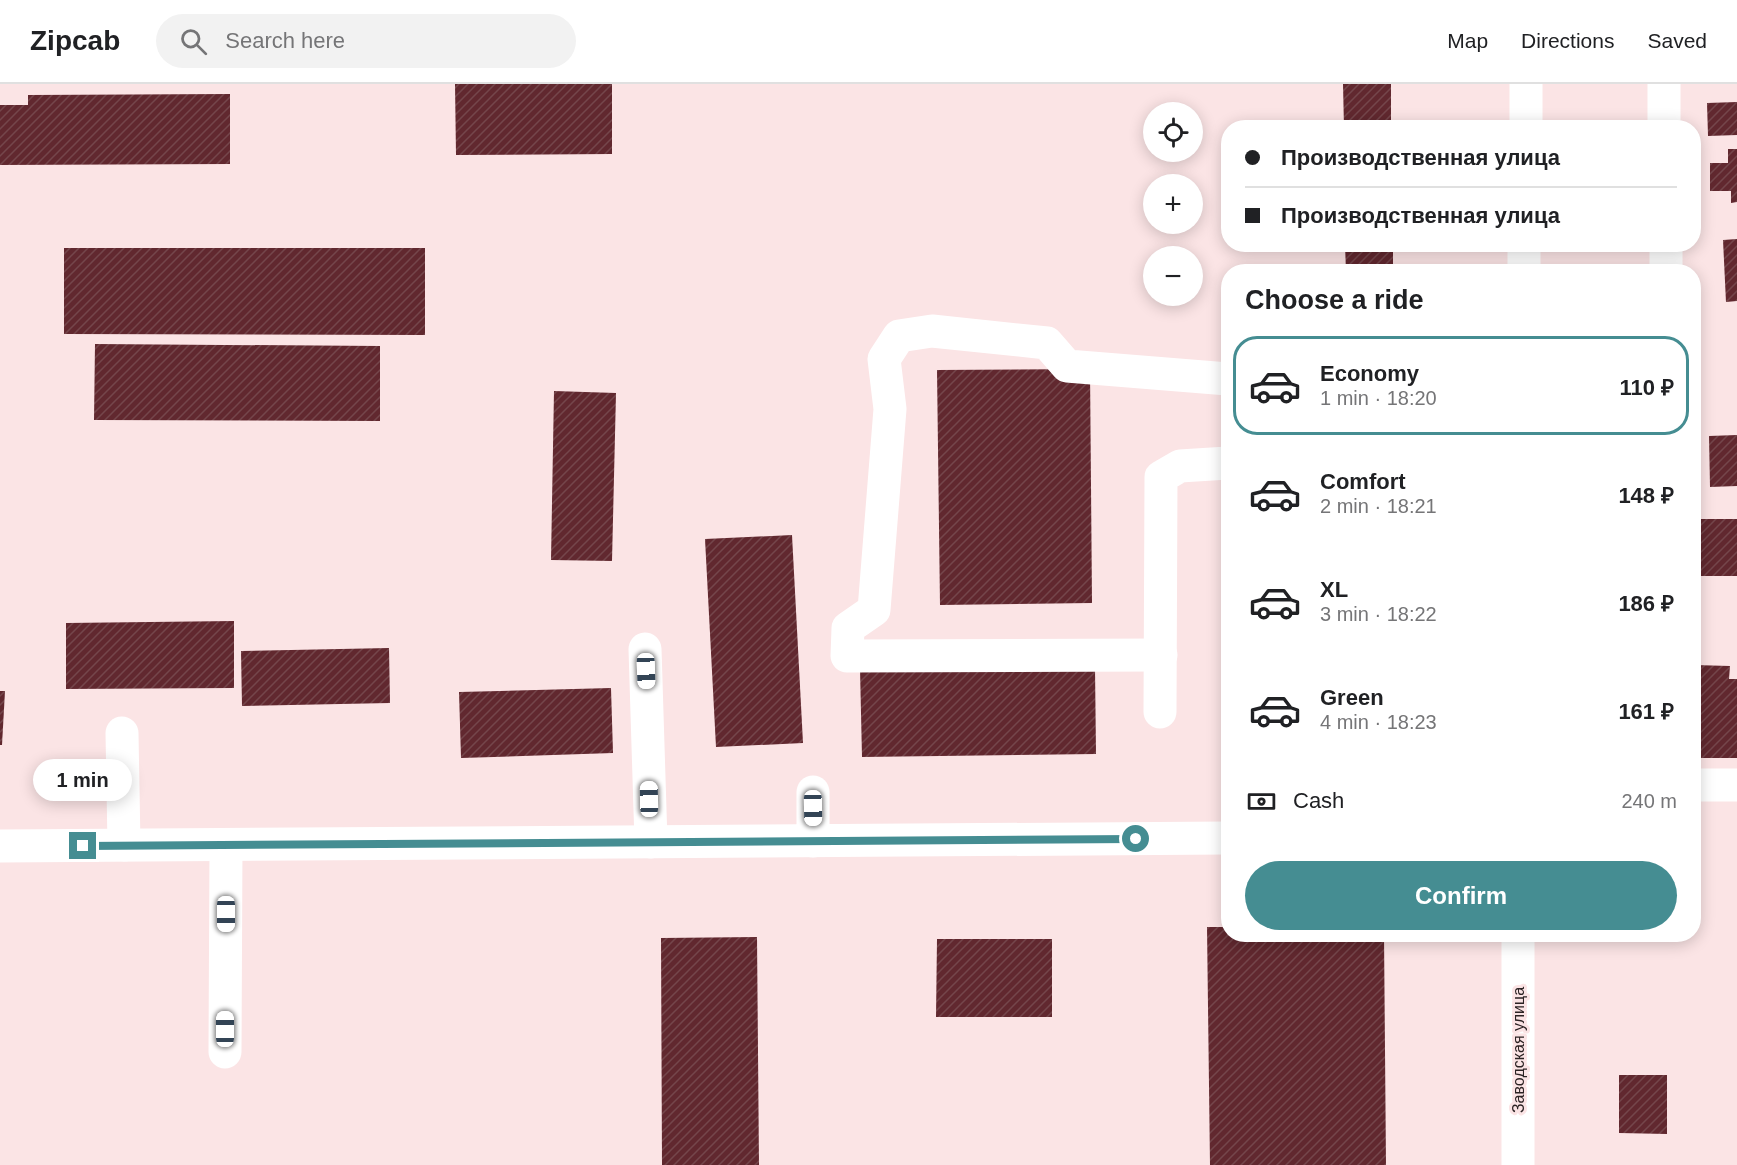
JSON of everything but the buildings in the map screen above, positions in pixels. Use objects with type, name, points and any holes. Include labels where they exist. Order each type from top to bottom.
[{"type":"street","points":[[1526,84],[1526,120]]},
{"type":"street","points":[[1664,84],[1664,120]]},
{"type":"street","points":[[1161,655],[847,656],[848,628],[874,610],[890,409],[884,359],[898,336],[932,331],[1047,343],[1067,366],[1221,378]]},
{"type":"street","points":[[1160,712],[1161,477],[1180,466],[1221,463]]},
{"type":"street","points":[[645,649],[651,842]]},
{"type":"street","points":[[122,733],[124,845]]},
{"type":"street","points":[[1701,785],[1737,785]]},
{"type":"street","points":[[813,792],[813,841]]},
{"type":"street","points":[[0,846],[1221,838]]},
{"type":"street","points":[[225,1052],[226,845]]},
{"type":"street","name":"Заводская улица","points":[[1518,942],[1518,1165]]},
{"type":"route","points":[[83,846],[1136,839]]}]
